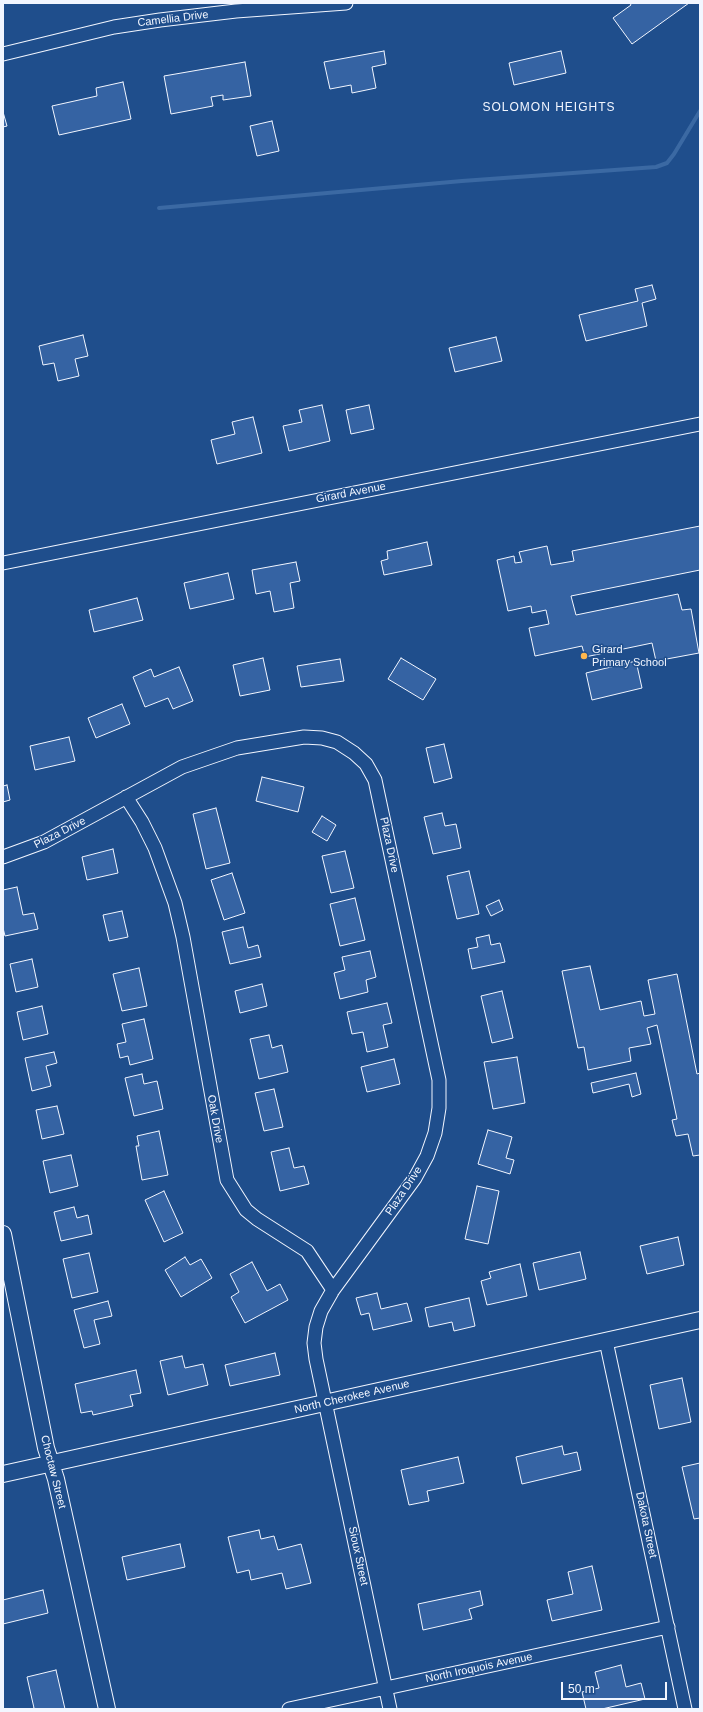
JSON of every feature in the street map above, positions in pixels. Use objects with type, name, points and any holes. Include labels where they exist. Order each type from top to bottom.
[{"type":"street","name":"Camellia Drive","points":[[3,54],[114,27],[160,20],[236,11],[346,3]]},
{"type":"street","name":"Girard Avenue","points":[[3,563],[700,424]]},
{"type":"street","name":"Plaza Drive","points":[[3,857],[44,842],[182,767],[237,748],[304,737],[322,738],[354,752],[366,764],[375,780],[439,1080],[439,1108],[435,1133],[427,1156],[416,1178],[333,1290]]},
{"type":"street","name":"Oak Drive","points":[[126,798],[142,822],[155,848],[174,903],[183,937],[227,1180],[246,1210],[267,1226],[307,1251],[333,1290]]},
{"type":"street","name":"Choctaw Street","points":[[3,1234],[46,1448],[56,1479],[107,1709]]},
{"type":"street","points":[[326,1403],[314,1343],[316,1327],[321,1311],[333,1290]]},
{"type":"street","name":"North Cherokee Avenue","points":[[3,1474],[700,1320]]},
{"type":"street","name":"Dakota Street","points":[[606,1341],[686,1709]]},
{"type":"street","name":"Sioux Street","points":[[326,1403],[390,1709]]},
{"type":"street","name":"North Iroquois Avenue","points":[[289,1709],[668,1627]]},
{"type":"building","points":[[630,3],[689,3],[632,44],[613,18],[631,5]]},
{"type":"building","points":[[384,51],[386,64],[372,67],[376,88],[352,93],[351,85],[330,89],[324,62]]},
{"type":"building","points":[[561,51],[566,73],[514,85],[509,63]]},
{"type":"building","points":[[245,62],[251,96],[223,100],[223,95],[211,97],[213,106],[171,114],[164,76]]},
{"type":"building","points":[[123,82],[131,119],[59,135],[52,106],[97,96],[96,88]]},
{"type":"building","points":[[3,112],[7,126],[3,127]]},
{"type":"building","points":[[272,121],[279,151],[257,156],[250,126]]},
{"type":"building","points":[[652,285],[656,299],[642,303],[647,326],[586,341],[579,315],[638,301],[635,289]]},
{"type":"building","points":[[83,335],[88,356],[75,359],[79,376],[58,381],[54,363],[43,365],[39,346]]},
{"type":"building","points":[[496,337],[502,361],[455,372],[449,348]]},
{"type":"building","points":[[322,405],[330,441],[289,451],[283,426],[302,422],[299,410]]},
{"type":"building","points":[[369,405],[374,429],[351,434],[346,410]]},
{"type":"building","points":[[253,417],[262,453],[217,464],[211,440],[235,434],[232,422]]},
{"type":"building","points":[[700,526],[700,570],[571,596],[576,615],[678,594],[682,610],[691,609],[699,653],[656,661],[652,643],[585,657],[582,646],[535,656],[529,628],[549,624],[546,610],[532,613],[531,606],[508,611],[497,560],[514,556],[515,563],[522,562],[519,552],[547,546],[551,565],[574,561],[572,551]]},
{"type":"building","points":[[427,542],[432,565],[384,575],[381,561],[388,559],[387,551]]},
{"type":"building","points":[[296,562],[300,581],[290,583],[294,608],[274,612],[270,591],[256,594],[252,570]]},
{"type":"building","points":[[228,573],[234,599],[190,609],[184,583]]},
{"type":"building","points":[[137,598],[143,620],[94,632],[89,610]]},
{"type":"building","points":[[263,658],[270,690],[240,696],[233,665]]},
{"type":"building","points":[[401,658],[436,679],[423,700],[388,679]]},
{"type":"building","points":[[340,659],[344,681],[301,687],[297,666]]},
{"type":"building","points":[[636,661],[642,688],[592,700],[586,673]]},
{"type":"building","points":[[179,667],[193,701],[173,709],[168,698],[145,707],[133,677],[151,669],[154,677]]},
{"type":"building","points":[[122,704],[130,724],[96,738],[88,718]]},
{"type":"building","points":[[69,737],[75,761],[35,770],[30,746]]},
{"type":"building","points":[[444,744],[452,778],[434,783],[426,748]]},
{"type":"building","points":[[262,777],[304,787],[298,812],[256,801]]},
{"type":"building","points":[[7,785],[10,800],[3,802],[3,786]]},
{"type":"building","points":[[216,808],[230,863],[206,869],[193,814]]},
{"type":"building","points":[[442,813],[445,826],[456,824],[461,848],[433,854],[424,817]]},
{"type":"building","points":[[322,816],[336,825],[327,841],[312,832]]},
{"type":"building","points":[[113,849],[118,873],[87,880],[82,857]]},
{"type":"building","points":[[345,851],[354,888],[331,893],[322,856]]},
{"type":"building","points":[[469,871],[479,914],[457,919],[447,876]]},
{"type":"building","points":[[232,873],[245,913],[224,920],[211,880]]},
{"type":"building","points":[[17,887],[23,915],[34,913],[38,929],[5,936],[3,928],[3,890]]},
{"type":"building","points":[[355,898],[365,940],[340,946],[330,904]]},
{"type":"building","points":[[499,900],[503,910],[491,916],[486,906]]},
{"type":"building","points":[[122,911],[128,937],[109,941],[103,915]]},
{"type":"building","points":[[243,927],[248,948],[258,945],[261,957],[230,964],[222,932]]},
{"type":"building","points":[[489,935],[491,945],[500,943],[505,962],[472,969],[468,949],[478,947],[476,938]]},
{"type":"building","points":[[370,951],[376,977],[366,980],[368,992],[340,999],[334,973],[345,970],[342,957]]},
{"type":"building","points":[[32,959],[38,987],[16,992],[10,964]]},
{"type":"building","points":[[590,966],[600,1010],[641,1001],[644,1016],[655,1014],[648,980],[677,974],[697,1074],[700,1073],[700,1155],[693,1156],[688,1134],[676,1136],[672,1120],[677,1119],[657,1025],[647,1028],[651,1044],[629,1048],[631,1061],[588,1070],[584,1047],[578,1048],[562,971]]},
{"type":"building","points":[[139,968],[147,1006],[122,1011],[113,974]]},
{"type":"building","points":[[262,984],[267,1006],[240,1013],[235,991]]},
{"type":"building","points":[[502,991],[513,1038],[492,1043],[481,996]]},
{"type":"building","points":[[387,1003],[392,1023],[383,1025],[388,1047],[367,1052],[363,1032],[352,1034],[347,1012]]},
{"type":"building","points":[[42,1006],[48,1034],[23,1040],[17,1012]]},
{"type":"building","points":[[144,1019],[153,1059],[130,1065],[128,1056],[120,1058],[117,1044],[126,1042],[122,1024]]},
{"type":"building","points":[[269,1035],[272,1048],[282,1045],[288,1072],[259,1079],[250,1039]]},
{"type":"building","points":[[54,1052],[57,1063],[46,1066],[51,1086],[32,1091],[25,1058]]},
{"type":"building","points":[[517,1057],[525,1103],[493,1109],[484,1062]]},
{"type":"building","points":[[394,1059],[400,1084],[367,1092],[361,1067]]},
{"type":"building","points":[[636,1073],[641,1094],[632,1097],[629,1084],[593,1093],[591,1083]]},
{"type":"building","points":[[142,1074],[144,1084],[157,1081],[163,1109],[134,1116],[125,1078]]},
{"type":"building","points":[[274,1089],[283,1127],[264,1131],[255,1093]]},
{"type":"building","points":[[57,1106],[64,1134],[42,1139],[36,1110]]},
{"type":"building","points":[[488,1130],[512,1137],[506,1158],[514,1160],[510,1174],[478,1164]]},
{"type":"building","points":[[159,1131],[168,1175],[142,1180],[136,1146],[139,1146],[137,1136]]},
{"type":"building","points":[[289,1148],[294,1168],[304,1166],[309,1184],[280,1191],[271,1152]]},
{"type":"building","points":[[71,1155],[78,1186],[50,1193],[43,1161]]},
{"type":"building","points":[[477,1186],[499,1191],[488,1244],[465,1239]]},
{"type":"building","points":[[164,1191],[183,1233],[164,1242],[145,1200]]},
{"type":"building","points":[[74,1207],[77,1218],[88,1215],[92,1234],[61,1241],[54,1212]]},
{"type":"building","points":[[678,1237],[684,1265],[647,1274],[640,1246]]},
{"type":"building","points":[[580,1252],[586,1279],[539,1290],[533,1263]]},
{"type":"building","points":[[89,1253],[98,1292],[72,1298],[63,1259]]},
{"type":"building","points":[[185,1257],[190,1265],[201,1259],[212,1278],[181,1297],[165,1270]]},
{"type":"building","points":[[252,1262],[267,1291],[280,1284],[288,1300],[245,1323],[231,1297],[239,1292],[230,1274]]},
{"type":"building","points":[[520,1264],[527,1296],[487,1305],[481,1281],[491,1278],[489,1272]]},
{"type":"building","points":[[377,1293],[381,1309],[407,1303],[412,1321],[373,1330],[369,1313],[361,1315],[356,1298]]},
{"type":"building","points":[[469,1298],[475,1326],[454,1331],[452,1322],[429,1327],[425,1308]]},
{"type":"building","points":[[108,1301],[112,1316],[94,1320],[100,1344],[84,1348],[74,1310]]},
{"type":"building","points":[[275,1353],[280,1375],[230,1386],[225,1365]]},
{"type":"building","points":[[182,1356],[185,1368],[203,1364],[208,1385],[168,1395],[160,1361]]},
{"type":"building","points":[[136,1370],[141,1393],[130,1395],[133,1406],[93,1415],[92,1411],[81,1413],[75,1384]]},
{"type":"building","points":[[682,1378],[691,1422],[659,1429],[650,1385]]},
{"type":"building","points":[[562,1446],[564,1455],[577,1452],[581,1470],[522,1484],[516,1457]]},
{"type":"building","points":[[458,1457],[464,1483],[427,1491],[429,1501],[409,1505],[401,1470]]},
{"type":"building","points":[[700,1463],[700,1518],[694,1519],[682,1467]]},
{"type":"building","points":[[259,1530],[261,1539],[274,1536],[278,1550],[301,1544],[311,1583],[286,1589],[282,1573],[251,1580],[249,1570],[237,1573],[228,1537]]},
{"type":"building","points":[[180,1544],[185,1567],[127,1580],[122,1557]]},
{"type":"building","points":[[592,1566],[602,1610],[552,1621],[547,1600],[573,1594],[568,1572]]},
{"type":"building","points":[[43,1590],[48,1613],[3,1624],[3,1600]]},
{"type":"building","points":[[480,1591],[483,1605],[469,1609],[472,1619],[423,1630],[418,1604]]},
{"type":"building","points":[[621,1665],[626,1687],[641,1683],[645,1699],[602,1709],[586,1709],[582,1692],[599,1688],[595,1672]]},
{"type":"building","points":[[56,1670],[65,1709],[31,1709],[34,1708],[27,1677]]},
{"type":"waterway","points":[[159,208],[462,181],[656,167],[667,163],[700,111]]},
{"type":"place","name":"Girard Primary School","points":[[584,656]]},
{"type":"district","name":"SOLOMON HEIGHTS","points":[[549,108]]}]
